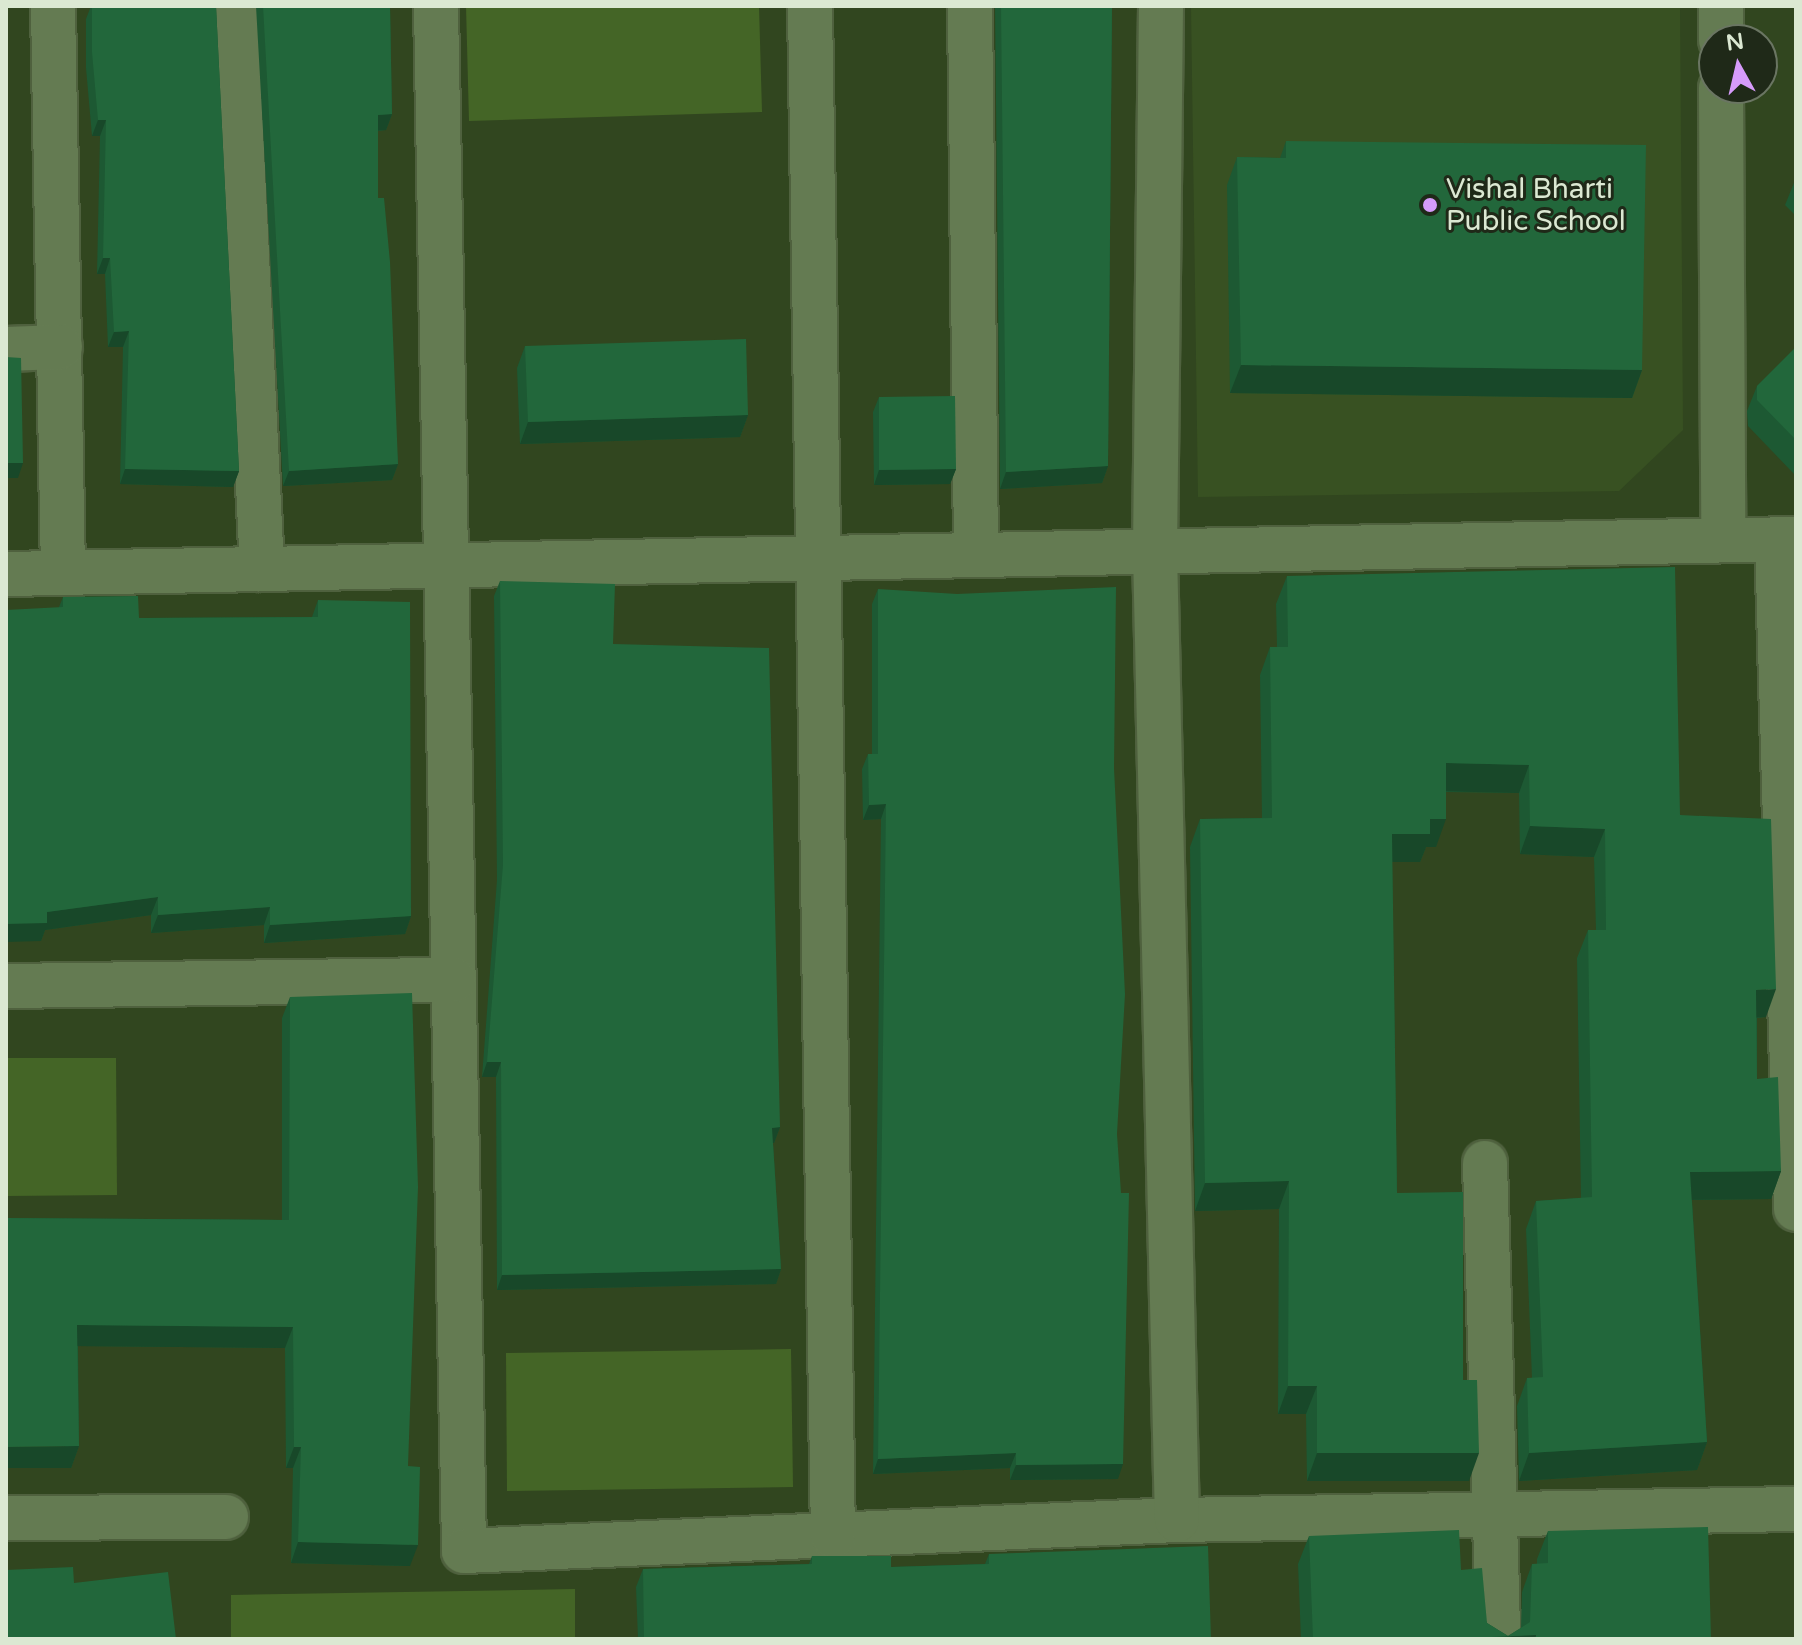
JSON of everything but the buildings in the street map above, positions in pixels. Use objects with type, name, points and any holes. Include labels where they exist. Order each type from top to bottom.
[{"type":"street","points":[[53,6],[63,573]]},
{"type":"street","points":[[235,6],[262,569]]},
{"type":"street","points":[[436,6],[464,1551],[1177,1520],[1796,1509]]},
{"type":"street","points":[[810,6],[833,1536]]},
{"type":"street","points":[[970,6],[976,555]]},
{"type":"street","points":[[1161,6],[1155,552],[1177,1520]]},
{"type":"street","points":[[1721,104],[1723,540]]},
{"type":"street","points":[[6,349],[60,347]]},
{"type":"street","points":[[6,574],[1786,539],[1796,1209]]},
{"type":"street","points":[[6,986],[454,980]]},
{"type":"street","points":[[1485,1163],[1498,1639]]},
{"type":"street","points":[[6,1518],[226,1517]]},
{"type":"shaded area","points":[[466,6],[759,6],[762,112],[469,121]]},
{"type":"shaded area","points":[[1191,6],[1680,6],[1683,430],[1619,491],[1198,497]]},
{"type":"shaded area","points":[[6,1058],[116,1058],[117,1195],[6,1196]]},
{"type":"shaded area","points":[[791,1349],[793,1487],[507,1491],[506,1353]]},
{"type":"shaded area","points":[[575,1589],[575,1639],[231,1639],[231,1595]]},
{"type":"place","name":"Vishal Bharti Public School","points":[[1430,205]]}]
